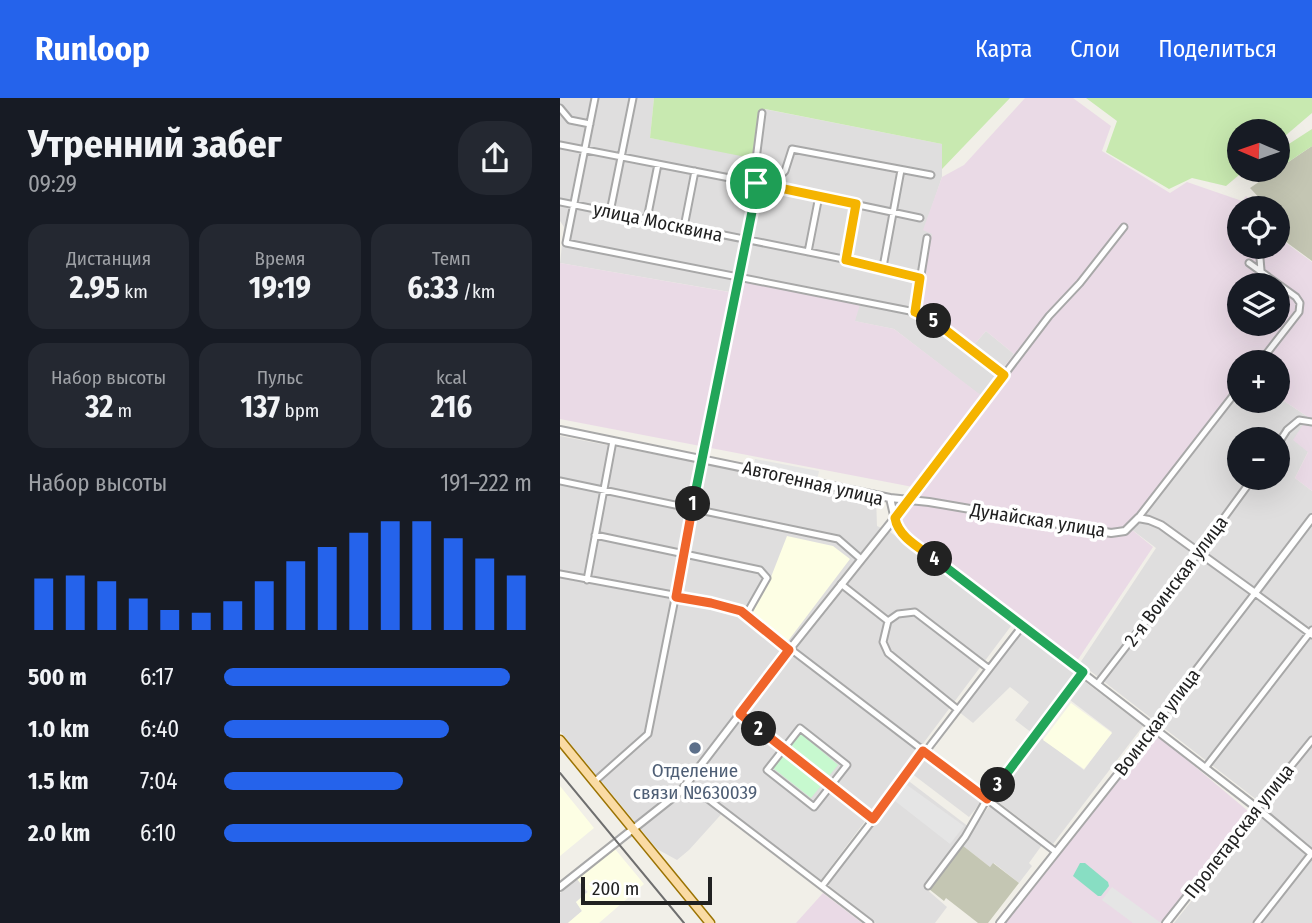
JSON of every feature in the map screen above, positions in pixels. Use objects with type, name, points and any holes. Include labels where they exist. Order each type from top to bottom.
[{"type":"main road","points":[[560,740],[710,923]]},
{"type":"street","points":[[595,98],[566,243],[915,312],[942,326],[1004,375]]},
{"type":"street","points":[[610,212],[633,98]]},
{"type":"street","points":[[560,108],[570,120],[590,124]]},
{"type":"street","points":[[594,782],[648,734],[746,240],[756,183],[754,175],[762,113]]},
{"type":"street","points":[[560,145],[920,218]]},
{"type":"street","points":[[770,186],[785,171],[792,149],[930,175]]},
{"type":"street","points":[[648,219],[659,164]]},
{"type":"street","points":[[883,267],[901,170]]},
{"type":"street","points":[[684,227],[695,171]]},
{"type":"street","points":[[808,252],[819,196]]},
{"type":"street","name":"улица Москвина","points":[[560,202],[883,267],[920,278]]},
{"type":"street","points":[[846,260],[856,204]]},
{"type":"street","points":[[560,887],[681,791],[1049,316],[1080,284],[1124,227]]},
{"type":"street","points":[[915,312],[927,238]]},
{"type":"street","points":[[1260,259],[1261,270]]},
{"type":"street","points":[[1249,263],[1296,297],[1300,303],[1299,312],[1270,350]]},
{"type":"street","points":[[1205,768],[1311,632],[1161,525],[1138,518],[1227,403]]},
{"type":"street","points":[[1290,428],[1299,420],[1312,422]]},
{"type":"street","name":"Автогенная улица","points":[[560,430],[890,498],[898,528],[904,535],[1098,683],[1312,853]]},
{"type":"street","points":[[587,580],[613,441]]},
{"type":"street","points":[[560,481],[838,538],[861,559]]},
{"type":"street","name":"2-я Воинская улица","points":[[1098,683],[1244,490]]},
{"type":"street","name":"Дунайская улица","points":[[890,498],[1097,532],[1125,531],[1138,518]]},
{"type":"street","name":"Воинская улица","points":[[1000,923],[1149,735],[1152,727],[1312,518]]},
{"type":"street","points":[[595,535],[764,572],[767,578],[746,615]]},
{"type":"street","points":[[560,575],[741,611],[1056,852]]},
{"type":"street","points":[[841,584],[888,621]]},
{"type":"street","points":[[957,709],[888,653],[884,642],[888,621],[898,614],[915,612],[988,668]]},
{"type":"street","points":[[822,886],[923,751],[1023,625]]},
{"type":"street","points":[[928,886],[965,837],[987,799],[1083,672]]},
{"type":"street","points":[[740,714],[873,819]]},
{"type":"street","points":[[800,728],[847,765],[814,807],[767,770],[784,748],[800,728]]},
{"type":"street","name":"Пролетарская улица","points":[[1166,923],[1312,740]]},
{"type":"street","points":[[687,783],[870,923]]},
{"type":"street","points":[[1258,923],[1312,853]]},
{"type":"shaded area","points":[[560,98],[654,98],[650,138],[756,158],[764,109],[942,144],[942,177],[924,230],[932,233],[929,316],[972,347],[986,331],[1014,354],[981,396],[894,329],[854,321],[735,273],[730,292],[560,263],[564,227],[560,221]]},
{"type":"shaded area","points":[[1025,98],[1073,98],[1111,126],[1102,151],[1170,193],[1187,182],[1228,196],[1227,259],[1290,259],[1290,246],[1312,262],[1312,491],[1295,478],[1308,452],[1293,440],[1308,417],[1290,405],[1290,350],[1227,350],[1227,408],[1131,529],[1153,547],[1077,661],[906,531],[900,522],[919,495],[919,490],[913,487],[560,419],[560,263],[729,292],[736,273],[854,296],[861,301],[855,321],[894,329],[982,396],[1014,354],[986,331],[972,347],[949,328],[917,311],[932,234],[923,230],[942,177],[964,165]]},
{"type":"shaded area","points":[[1312,146],[1312,261],[1290,245],[1290,196],[1258,196],[1250,188],[1259,182],[1290,182],[1290,161]]},
{"type":"shaded area","points":[[1290,405],[1308,417],[1308,452],[1295,478],[1312,491],[1312,923],[1174,923],[1266,807],[1080,663],[1156,548],[1131,529],[1227,408],[1227,413],[1290,413]]},
{"type":"shaded area","points":[[560,436],[876,497],[877,526],[890,532],[1014,622],[821,880],[726,809],[677,860],[657,849],[560,731]]},
{"type":"shaded area","points":[[755,459],[819,471],[817,480],[754,468]]},
{"type":"shaded area","points":[[787,536],[833,546],[850,559],[788,641],[752,612],[771,577]]},
{"type":"shaded area","points":[[1022,630],[1077,671],[1032,733],[1015,720],[1029,702],[1010,687],[973,723],[958,711]]},
{"type":"shaded area","points":[[1084,681],[1143,726],[1053,844],[992,797],[1039,736],[1084,770],[1112,732],[1070,700]]},
{"type":"shaded area","points":[[1071,703],[1112,733],[1084,769],[1043,740]]},
{"type":"shaded area","points":[[1155,733],[1248,811],[1164,923],[1004,923]]},
{"type":"shaded area","points":[[923,757],[982,801],[969,817],[911,773]]},
{"type":"shaded area","points":[[906,779],[969,827],[924,887],[947,907],[935,923],[876,923],[828,885]]},
{"type":"shaded area","points":[[907,785],[964,826],[950,844],[895,801]]},
{"type":"shaded area","points":[[560,786],[594,828],[560,856]]},
{"type":"shaded area","points":[[990,805],[1042,845],[1029,863],[1032,866],[1019,883],[994,863],[990,867],[962,845]]},
{"type":"shaded area","points":[[962,845],[990,867],[993,863],[1019,883],[988,923],[978,923],[946,898],[944,901],[929,889]]},
{"type":"shaded area","points":[[615,849],[644,884],[599,923],[568,923],[582,911],[576,902],[588,892],[577,879]]},
{"type":"shaded area","points":[[577,879],[587,892],[576,902],[582,911],[568,923],[560,923],[560,893]]},
{"type":"shaded area","points":[[1112,887],[1161,923],[1133,923],[1102,900]]},
{"type":"shaded area","points":[[823,893],[862,923],[796,923]]},
{"type":"green space","points":[[654,98],[1010,98],[942,169],[942,144],[765,109],[756,159],[650,138]]},
{"type":"green space","points":[[1086,98],[1312,98],[1312,113],[1290,132],[1290,119],[1227,119],[1227,182],[1231,182],[1226,186],[1192,178],[1169,189],[1106,152],[1117,121]]},
{"type":"green space","points":[[1312,129],[1312,146],[1290,161],[1290,143]]},
{"type":"green space","points":[[799,732],[838,765],[811,798],[773,768]]},
{"type":"green space","points":[[1080,863],[1085,863],[1108,882],[1109,886],[1101,896],[1073,876]]},
{"type":"tram line","points":[[560,773],[684,923]]},
{"type":"place","name":"Отделение связи №630039","points":[[695,748]]},
{"type":"route","points":[[756,183],[856,204],[846,260],[920,278],[915,312],[942,326],[1004,375],[895,518],[900,530],[912,541],[1083,672],[987,799],[923,751],[873,819],[740,714],[789,650],[741,611],[676,597],[756,183]]}]
